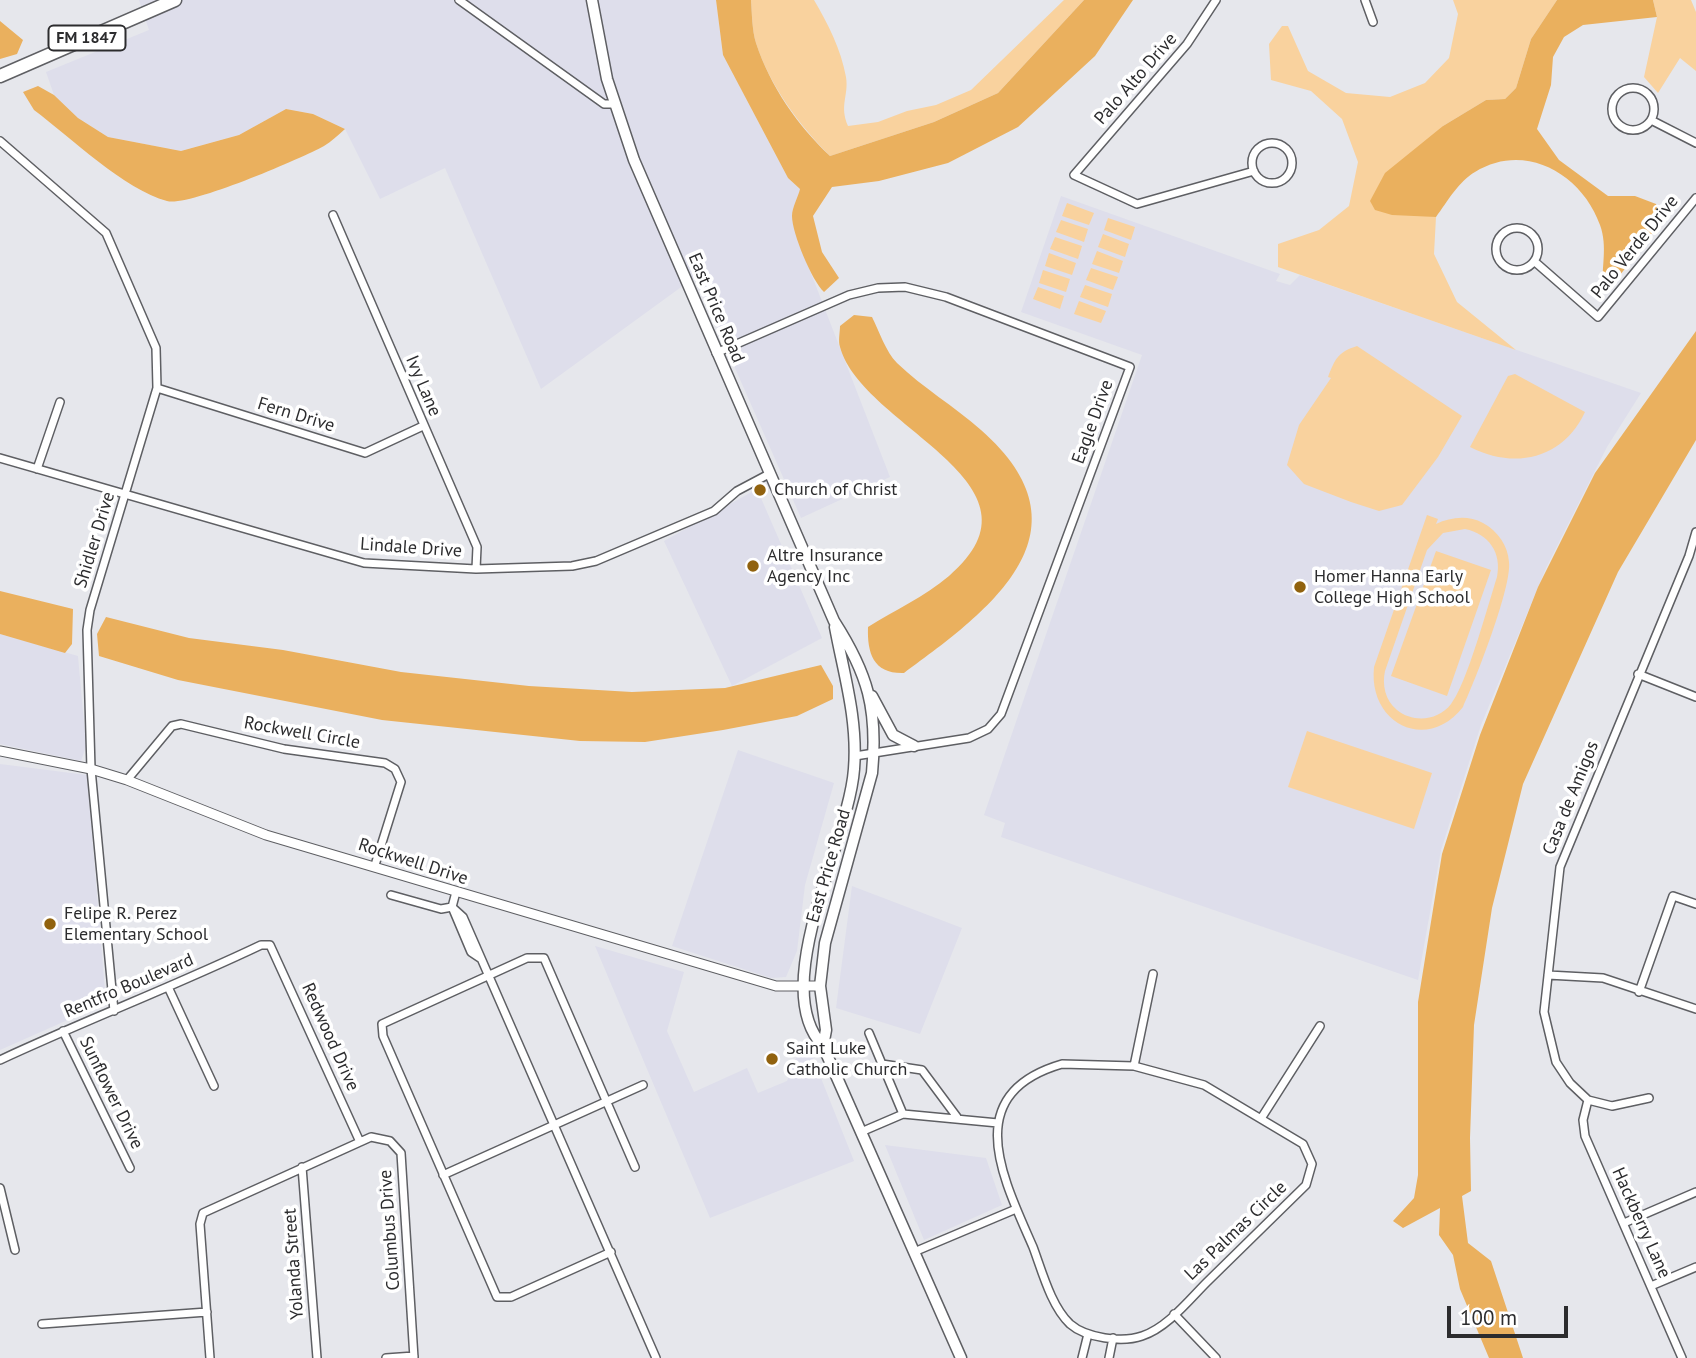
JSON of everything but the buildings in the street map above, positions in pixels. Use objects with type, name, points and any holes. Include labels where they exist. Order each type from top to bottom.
[{"type":"main road","name":"FM 1847","points":[[0,76],[174,0]]},
{"type":"main road","name":"East Price Road","points":[[592,0],[614,104],[636,168],[834,621],[855,654],[868,688],[874,751],[868,794],[828,926],[820,986],[826,1030],[823,1046]]},
{"type":"main road","name":"East Price Road","points":[[834,621],[852,704],[855,756],[846,813],[812,929],[803,985],[811,1033],[823,1046],[961,1358]]},
{"type":"main road","points":[[868,688],[893,735],[914,746]]},
{"type":"street","points":[[459,0],[604,104],[614,104]]},
{"type":"street","name":"Palo Alto Drive","points":[[1216,0],[1187,44],[1074,175],[1137,204],[1254,171]]},
{"type":"street","points":[[1365,0],[1373,22]]},
{"type":"street","points":[[1623,90],[1643,91],[1654,107],[1651,120],[1640,129],[1626,130],[1615,121],[1612,114],[1614,100],[1623,90]]},
{"type":"street","points":[[1651,120],[1696,143]]},
{"type":"street","name":"Shidler Drive","points":[[0,141],[106,233],[156,348],[157,388],[90,610],[87,630],[92,769],[114,1011]]},
{"type":"street","points":[[1267,143],[1281,145],[1291,155],[1290,173],[1281,182],[1268,183],[1254,171],[1253,157],[1267,143]]},
{"type":"street","name":"Palo Verde Drive","points":[[1534,261],[1598,317],[1696,198]]},
{"type":"street","name":"Ivy Lane","points":[[333,215],[477,547],[476,569]]},
{"type":"street","points":[[1515,228],[1528,231],[1538,248],[1534,261],[1516,270],[1503,265],[1496,253],[1498,239],[1515,228]]},
{"type":"street","name":"Eagle Drive","points":[[716,353],[849,295],[878,288],[905,287],[946,297],[1130,367],[1001,714],[988,729],[969,738],[855,756]]},
{"type":"street","name":"Fern Drive","points":[[157,388],[365,453],[423,426]]},
{"type":"street","points":[[37,469],[60,402]]},
{"type":"street","name":"Lindale Drive","points":[[0,458],[364,564],[476,569],[572,566],[596,561],[714,511],[737,491],[769,474]]},
{"type":"street","name":"Casa de Amigos","points":[[1588,1100],[1570,1083],[1556,1062],[1544,1012],[1560,867],[1689,556],[1696,532]]},
{"type":"street","points":[[1638,674],[1696,697]]},
{"type":"street","name":"Rockwell Circle","points":[[127,780],[172,726],[181,724],[284,750],[385,763],[395,769],[401,782],[375,865]]},
{"type":"street","name":"Rockwell Drive","points":[[0,751],[92,769],[127,780],[266,835],[375,865],[456,892],[776,986],[820,986]]},
{"type":"street","points":[[456,892],[452,907],[471,952],[480,959],[488,976],[656,1358]]},
{"type":"street","points":[[391,895],[441,909],[452,907]]},
{"type":"street","points":[[1639,992],[1673,896],[1696,904]]},
{"type":"street","name":"Rentfro Boulevard","points":[[0,1060],[63,1031],[169,989],[261,945],[270,945]]},
{"type":"street","name":"Redwood Drive","points":[[270,945],[360,1142]]},
{"type":"street","points":[[611,1252],[511,1297],[500,1298],[493,1292],[381,1029],[387,1020],[527,958],[544,958],[635,1167]]},
{"type":"street","points":[[1134,1066],[1153,974]]},
{"type":"street","points":[[1548,975],[1603,978],[1696,1009]]},
{"type":"street","points":[[169,989],[214,1086]]},
{"type":"street","points":[[1262,1116],[1320,1026]]},
{"type":"street","name":"Sunflower Drive","points":[[63,1031],[130,1168]]},
{"type":"street","points":[[869,1033],[902,1114]]},
{"type":"street","points":[[882,1064],[922,1070],[957,1117]]},
{"type":"street","name":"Las Palmas Circle","points":[[1062,1064],[1134,1066],[1204,1085],[1262,1116],[1303,1144],[1312,1164],[1306,1185],[1174,1314],[1142,1336],[1113,1338],[1088,1334],[1070,1324],[1054,1297],[1016,1209],[1002,1175],[995,1144],[998,1123],[1007,1100],[1020,1083],[1036,1072],[1062,1064]]},
{"type":"street","points":[[443,1175],[643,1085]]},
{"type":"street","points":[[1588,1100],[1612,1105],[1649,1098]]},
{"type":"street","name":"Hackberry Lane","points":[[1588,1100],[1583,1120],[1585,1136],[1682,1358]]},
{"type":"street","points":[[861,1132],[902,1114],[957,1117],[998,1123]]},
{"type":"street","name":"Columbus Drive","points":[[207,1312],[200,1224],[203,1213],[371,1137],[390,1141],[401,1153],[414,1357]]},
{"type":"street","name":"Yolanda Street","points":[[302,1167],[317,1358]]},
{"type":"street","points":[[0,1188],[15,1250]]},
{"type":"street","points":[[1624,1223],[1696,1192]]},
{"type":"street","points":[[914,1252],[1016,1209]]},
{"type":"street","points":[[1651,1286],[1696,1267]]},
{"type":"street","points":[[42,1324],[207,1312],[211,1358]]},
{"type":"street","points":[[1174,1314],[1216,1358]]},
{"type":"street","points":[[1082,1358],[1088,1334]]},
{"type":"street","points":[[1109,1358],[1113,1338]]},
{"type":"street","points":[[386,1358],[414,1357]]},
{"type":"shaded area","points":[[139,0],[716,0],[723,55],[788,178],[800,189],[792,215],[802,250],[890,477],[801,518],[695,277],[541,389],[445,168],[380,199],[345,129],[313,114],[286,109],[239,135],[181,151],[108,137],[78,118],[54,95],[46,72],[149,30]]},
{"type":"shaded area","points":[[716,0],[751,0],[755,38],[769,75],[796,118],[830,156],[934,122],[998,93],[1084,0],[1133,0],[1095,56],[1018,127],[948,163],[879,181],[832,187],[813,216],[822,252],[839,278],[824,292],[809,268],[793,224],[792,213],[800,189],[788,178],[723,55]]},
{"type":"shaded area","points":[[751,0],[814,0],[833,37],[844,67],[847,84],[844,112],[848,126],[878,122],[907,111],[936,105],[971,90],[1064,0],[1084,0],[998,93],[934,122],[830,156],[797,118],[769,74],[755,38]]},
{"type":"shaded area","points":[[1453,0],[1557,0],[1531,39],[1516,88],[1505,99],[1486,100],[1443,126],[1424,215],[1436,217],[1434,254],[1457,302],[1516,350],[1278,267],[1278,244],[1319,230],[1349,206],[1358,162],[1342,119],[1311,91],[1271,80],[1269,44],[1282,26],[1288,26],[1308,71],[1346,93],[1390,97],[1425,83],[1449,58],[1458,14]]},
{"type":"shaded area","points":[[1557,0],[1653,0],[1657,17],[1583,25],[1564,37],[1553,57],[1551,85],[1537,129],[1559,160],[1608,196],[1635,196],[1656,204],[1661,222],[1610,288],[1603,289],[1604,241],[1592,207],[1566,178],[1550,168],[1513,160],[1494,163],[1464,181],[1436,217],[1392,215],[1375,210],[1370,201],[1385,173],[1443,126],[1486,100],[1505,99],[1516,88],[1531,39]]},
{"type":"shaded area","points":[[1653,0],[1691,0],[1696,12],[1696,71],[1680,58],[1658,93],[1644,77],[1657,17]]},
{"type":"shaded area","points":[[0,21],[23,40],[17,54],[0,59]]},
{"type":"shaded area","points":[[38,86],[54,95],[78,118],[108,137],[181,151],[239,135],[286,109],[313,114],[345,129],[324,146],[270,171],[197,197],[167,201],[134,186],[98,162],[34,110],[23,92]]},
{"type":"shaded area","name":"Homer Hanna Early College High School","points":[[1061,196],[1280,274],[1276,281],[1290,285],[1300,275],[1641,393],[1607,447],[1546,568],[1481,725],[1441,850],[1418,980],[1001,837],[1005,823],[984,815],[1142,355],[1021,312]]},
{"type":"shaded area","points":[[1067,203],[1094,213],[1089,225],[1062,216]]},
{"type":"shaded area","points":[[1108,218],[1135,227],[1131,240],[1104,230]]},
{"type":"shaded area","points":[[1061,220],[1088,229],[1084,242],[1056,232]]},
{"type":"shaded area","points":[[1103,234],[1129,244],[1125,257],[1098,247]]},
{"type":"shaded area","points":[[1055,237],[1082,246],[1078,259],[1050,249]]},
{"type":"shaded area","points":[[1097,251],[1123,261],[1119,273],[1092,264]]},
{"type":"shaded area","points":[[1049,253],[1076,263],[1072,275],[1045,266]]},
{"type":"shaded area","points":[[1091,268],[1118,277],[1113,290],[1086,280]]},
{"type":"shaded area","points":[[1043,270],[1070,279],[1066,292],[1039,283]]},
{"type":"shaded area","points":[[1085,285],[1112,294],[1108,307],[1080,297]]},
{"type":"shaded area","points":[[1038,287],[1064,296],[1060,309],[1033,299]]},
{"type":"shaded area","points":[[1079,301],[1106,311],[1101,323],[1074,314]]},
{"type":"shaded area","points":[[854,315],[872,317],[897,363],[981,430],[1014,467],[1030,502],[1030,534],[1019,565],[997,595],[969,622],[904,673],[886,670],[874,660],[869,646],[868,627],[920,597],[949,576],[977,543],[981,512],[969,484],[944,457],[882,404],[856,376],[839,342],[840,326]]},
{"type":"shaded area","points":[[1696,331],[1696,440],[1618,572],[1523,784],[1492,908],[1474,1025],[1471,1191],[1462,1196],[1468,1243],[1491,1261],[1523,1358],[1489,1358],[1460,1289],[1453,1255],[1439,1235],[1440,1208],[1403,1228],[1393,1221],[1414,1198],[1418,1175],[1418,1002],[1442,854],[1480,735],[1538,587],[1595,473]]},
{"type":"shaded area","points":[[1357,346],[1462,416],[1438,457],[1402,505],[1379,511],[1304,484],[1287,465],[1299,425],[1331,378],[1328,377],[1335,361],[1345,351]]},
{"type":"shaded area","points":[[1515,374],[1585,412],[1576,428],[1564,441],[1536,456],[1504,458],[1470,447],[1508,376]]},
{"type":"shaded area","points":[[757,489],[822,638],[732,686],[664,541]]},
{"type":"shaded area","points":[[1427,515],[1438,519],[1436,524],[1454,518],[1465,518],[1477,520],[1493,530],[1507,550],[1509,562],[1505,592],[1492,634],[1463,707],[1449,721],[1433,728],[1417,730],[1403,726],[1390,717],[1380,704],[1375,687],[1374,667]],"holes":[[[1465,529],[1481,535],[1492,546],[1498,568],[1464,680],[1446,710],[1432,717],[1410,717],[1397,710],[1387,697],[1384,687],[1385,671],[1427,550],[1443,533]]]},
{"type":"shaded area","points":[[1436,551],[1491,570],[1447,696],[1391,676]]},
{"type":"shaded area","points":[[0,591],[73,609],[72,644],[65,653],[0,634]]},
{"type":"shaded area","points":[[106,617],[189,638],[283,650],[401,672],[529,686],[632,692],[725,688],[821,665],[833,686],[833,699],[797,716],[645,742],[580,741],[382,720],[178,680],[99,656],[97,634]]},
{"type":"shaded area","points":[[0,634],[78,656],[86,746],[81,761],[0,744]]},
{"type":"shaded area","points":[[1307,731],[1432,773],[1414,829],[1288,787]]},
{"type":"shaded area","points":[[738,750],[834,783],[805,885],[797,951],[786,977],[771,978],[672,946]]},
{"type":"shaded area","name":"Felipe R. Perez Elementary School","points":[[0,764],[87,775],[106,1003],[0,1050]]},
{"type":"shaded area","points":[[852,886],[962,928],[920,1034],[836,1008]]},
{"type":"shaded area","points":[[595,946],[684,972],[667,1031],[694,1092],[747,1068],[758,1093],[787,1081],[802,1043],[807,1043],[854,1161],[710,1218]]},
{"type":"shaded area","points":[[885,1145],[986,1158],[1002,1205],[924,1240]]},
{"type":"place","name":"Church of Christ","points":[[760,490]]},
{"type":"place","name":"Altre Insurance Agency Inc","points":[[753,566]]},
{"type":"place","name":"Homer Hanna Early College High School","points":[[1300,587]]},
{"type":"place","name":"Felipe R. Perez Elementary School","points":[[50,924]]},
{"type":"place","name":"Saint Luke Catholic Church","points":[[772,1059]]}]
